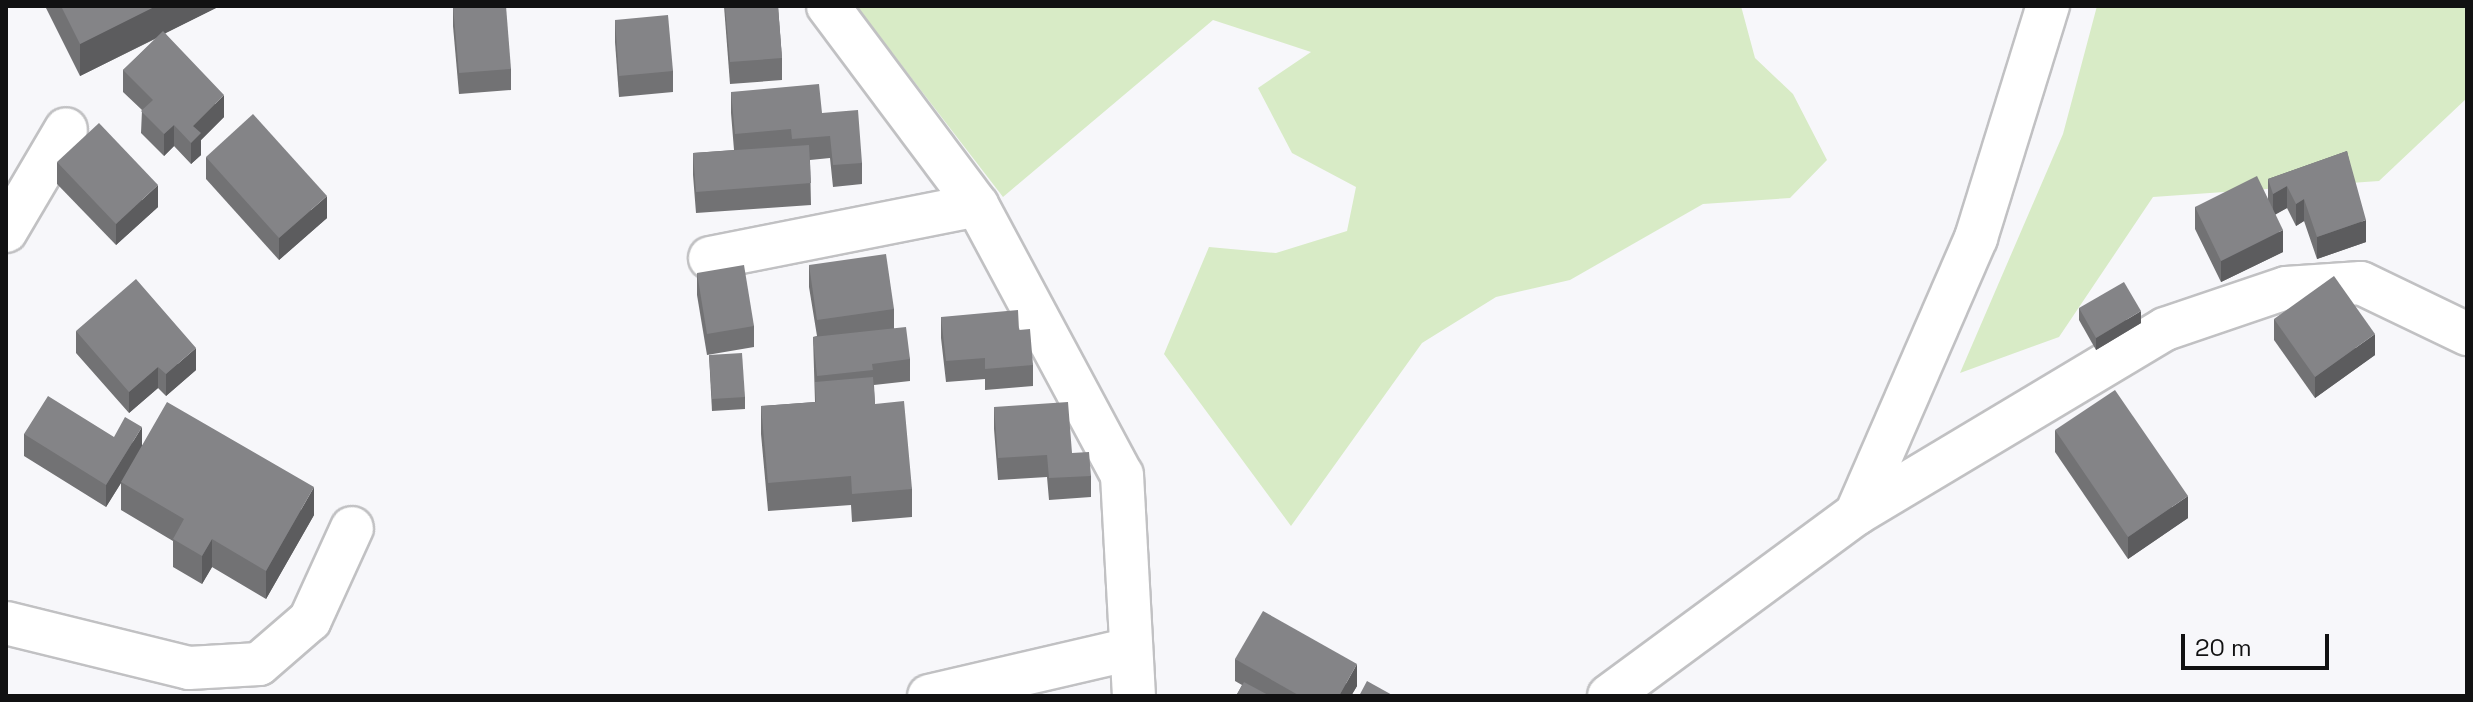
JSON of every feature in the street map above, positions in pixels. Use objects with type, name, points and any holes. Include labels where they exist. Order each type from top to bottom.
[{"type":"street","points":[[828,6],[977,205],[1122,475],[1127,650],[1134,696]]},
{"type":"street","points":[[1856,514],[1976,238],[2048,6]]},
{"type":"street","points":[[6,231],[66,129]]},
{"type":"street","points":[[710,258],[977,205]]},
{"type":"street","points":[[1609,696],[1856,514],[2165,329],[2286,288],[2361,283],[2467,334]]},
{"type":"street","points":[[6,623],[189,668],[259,664],[310,620],[352,528]]},
{"type":"street","points":[[929,696],[1127,650]]},
{"type":"green space","points":[[856,6],[1741,6],[1755,58],[1793,94],[1827,160],[1790,198],[1703,204],[1570,280],[1496,297],[1422,343],[1291,526],[1164,354],[1209,247],[1276,253],[1347,231],[1356,187],[1292,153],[1258,88],[1311,52],[1213,20],[1003,197]]},
{"type":"green space","points":[[2097,6],[2467,6],[2467,98],[2379,181],[2153,197],[2059,337],[1960,373],[2063,134]]},
{"type":"building","points":[[61,6],[156,6],[80,44]]},
{"type":"building","points":[[453,6],[506,6],[511,69],[459,73]]},
{"type":"building","points":[[725,6],[778,6],[782,58],[730,62]]},
{"type":"building","points":[[668,15],[673,71],[619,76],[615,20]]},
{"type":"building","points":[[163,31],[224,95],[193,126],[201,133],[191,143],[174,125],[164,134],[141,111],[153,100],[123,70]]},
{"type":"building","points":[[819,84],[822,113],[858,110],[862,163],[833,165],[830,136],[792,139],[791,129],[735,134],[731,92]]},
{"type":"building","points":[[253,114],[327,196],[279,238],[206,157]]},
{"type":"building","points":[[99,123],[158,185],[116,224],[57,162]]},
{"type":"building","points":[[809,145],[811,183],[696,192],[693,153]]},
{"type":"building","points":[[2347,151],[2366,220],[2317,237],[2304,199],[2296,204],[2287,186],[2273,194],[2268,179]]},
{"type":"building","points":[[2257,176],[2283,230],[2221,261],[2195,207]]},
{"type":"building","points":[[886,254],[894,309],[817,320],[809,265]]},
{"type":"building","points":[[744,265],[754,326],[707,334],[697,273]]},
{"type":"building","points":[[2334,276],[2375,334],[2315,377],[2274,319]]},
{"type":"building","points":[[136,279],[196,348],[166,374],[158,367],[129,392],[76,331]]},
{"type":"building","points":[[2124,282],[2141,311],[2096,338],[2079,308]]},
{"type":"building","points":[[1018,310],[1019,330],[1030,329],[1033,365],[985,369],[985,358],[946,361],[941,317]]},
{"type":"building","points":[[906,327],[910,359],[872,364],[873,370],[817,376],[813,337]]},
{"type":"building","points":[[742,353],[745,397],[712,399],[709,355]]},
{"type":"building","points":[[873,377],[875,404],[904,401],[912,489],[852,494],[851,476],[768,483],[761,406],[816,402],[815,382]]},
{"type":"building","points":[[2115,390],[2188,496],[2128,537],[2055,430]]},
{"type":"building","points":[[48,396],[114,437],[125,417],[142,427],[106,485],[24,434]]},
{"type":"building","points":[[167,402],[314,487],[266,571],[212,539],[202,556],[173,539],[184,519],[121,482]]},
{"type":"building","points":[[1068,402],[1072,453],[1089,452],[1091,476],[1049,478],[1047,455],[998,458],[994,407]]},
{"type":"building","points":[[1263,611],[1357,664],[1339,696],[1300,696],[1235,659]]},
{"type":"building","points":[[1367,681],[1394,696],[1359,696]]},
{"type":"building","points":[[1244,682],[1270,696],[1236,696]]}]
